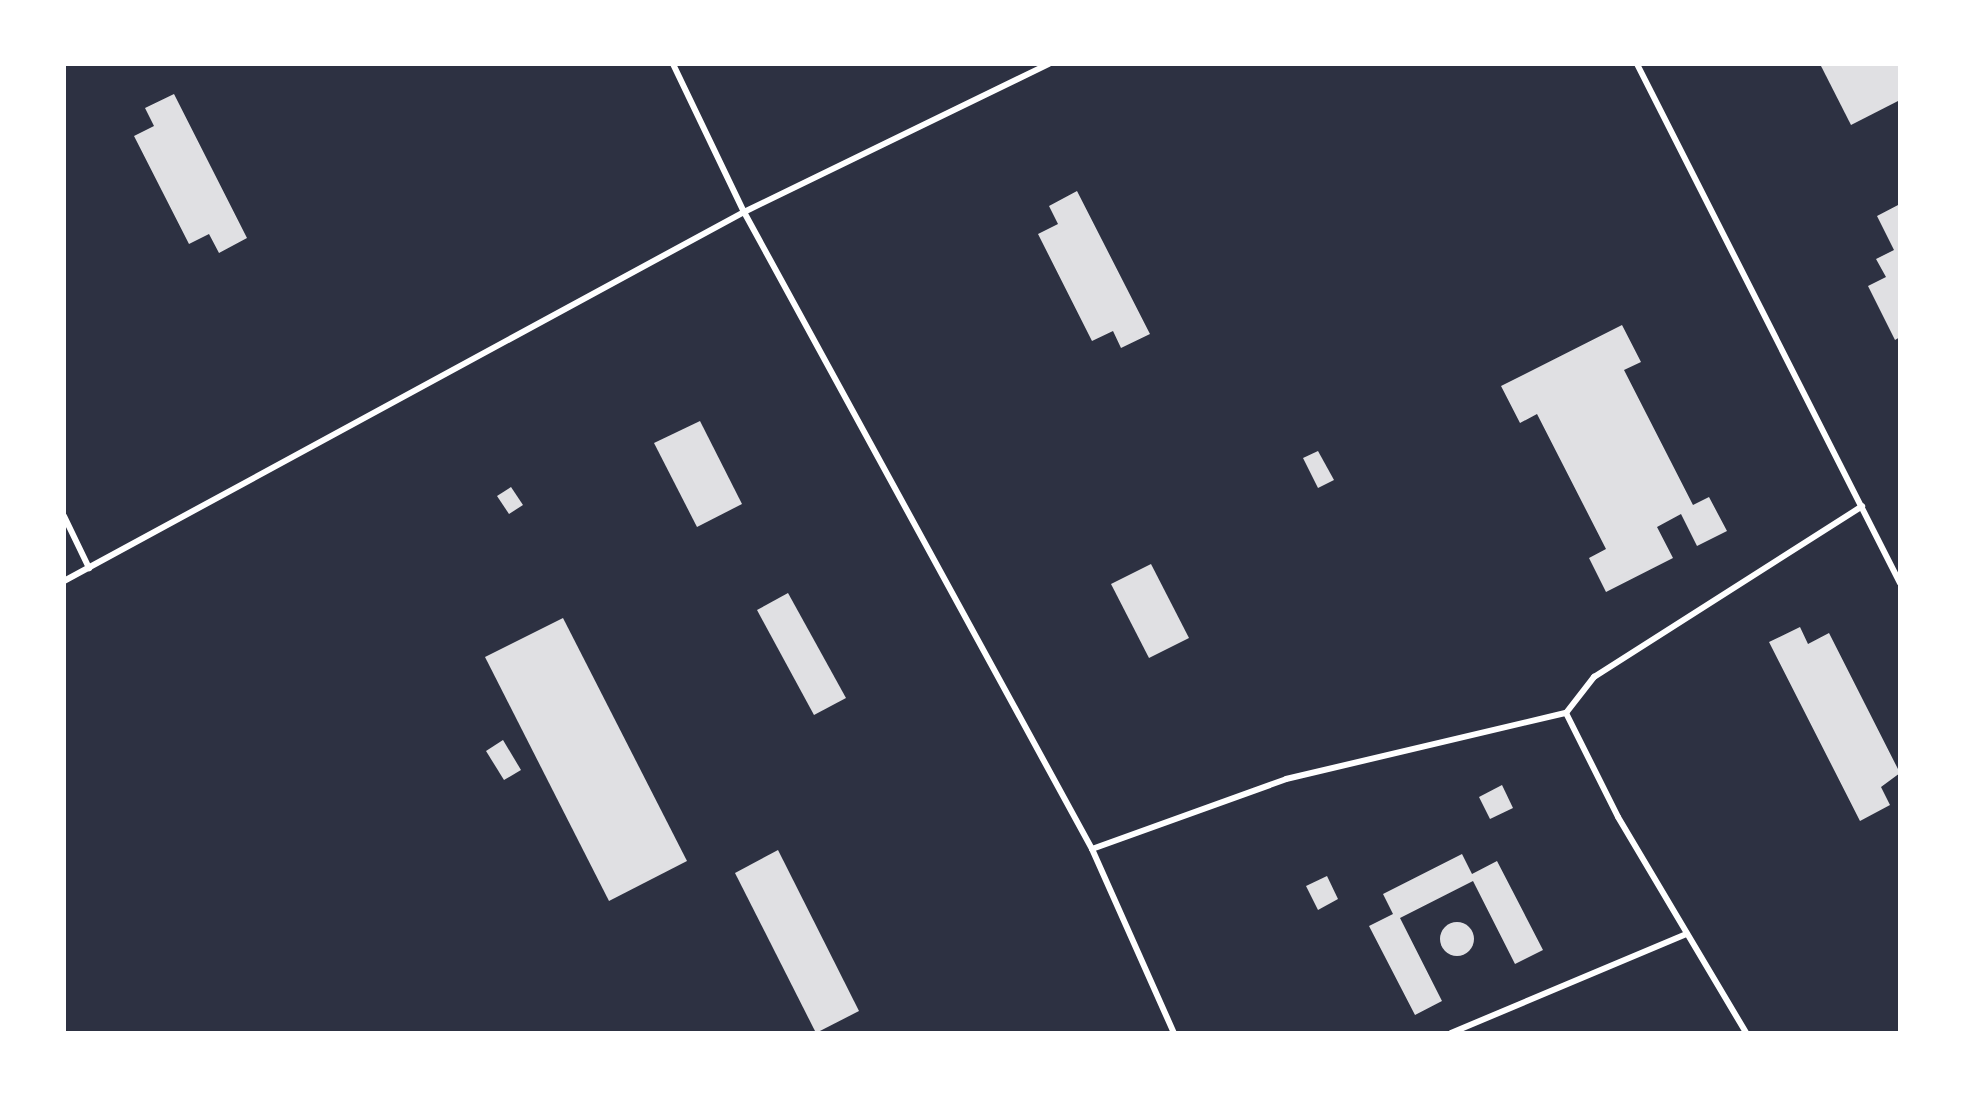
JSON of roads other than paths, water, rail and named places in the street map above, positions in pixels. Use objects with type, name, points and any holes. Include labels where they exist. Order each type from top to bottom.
[{"type":"lane","points":[[673,64],[744,212],[1092,849],[1174,1033]]},
{"type":"lane","points":[[64,581],[744,212],[1049,64]]},
{"type":"lane","points":[[1637,64],[1900,583]]},
{"type":"lane","points":[[1092,849],[1286,779],[1566,713],[1594,677],[1862,506]]},
{"type":"lane","points":[[64,516],[89,568]]},
{"type":"lane","points":[[1566,713],[1687,934],[1746,1033]]},
{"type":"lane","points":[[1451,1033],[1687,934]]}]
